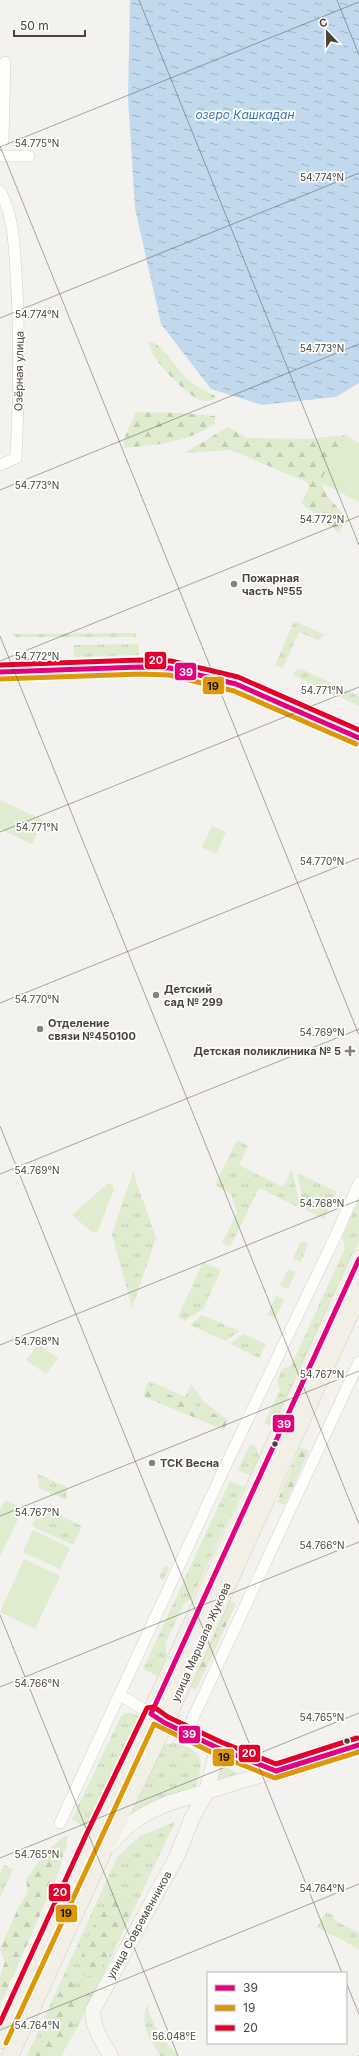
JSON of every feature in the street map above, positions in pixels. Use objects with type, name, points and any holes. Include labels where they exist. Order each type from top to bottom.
[{"type":"main road","points":[[0,672],[140,667],[170,668],[236,684],[351,732],[359,738]]},
{"type":"main road","name":"улица Маршала Жукова","points":[[10,2056],[102,1854],[158,1718],[359,1259]]},
{"type":"main road","name":"улица Маршала Жукова","points":[[0,2040],[92,1838],[158,1718],[359,1293]]},
{"type":"main road","points":[[158,1718],[218,1748],[276,1771]]},
{"type":"main road","points":[[102,1854],[131,1822],[145,1813],[169,1803],[206,1793],[359,1745]]},
{"type":"main road","name":"улица Современников","points":[[111,2056],[95,2029],[92,2010],[177,1856],[192,1818],[206,1793],[218,1748]]},
{"type":"street","points":[[0,144],[3,141],[5,62]]},
{"type":"street","points":[[0,156],[29,156]]},
{"type":"street","name":"Озёрная улица","points":[[0,191],[7,203],[13,232],[20,328],[16,458],[0,465]]},
{"type":"street","points":[[60,1823],[220,1477],[336,1235],[359,1183]]},
{"type":"street","points":[[186,1733],[359,1362]]},
{"type":"street","points":[[120,1695],[158,1718]]},
{"type":"green space","points":[[149,341],[159,346],[164,351],[189,381],[215,396],[215,399],[208,401],[200,400],[177,383],[154,356],[150,348]]},
{"type":"green space","points":[[136,412],[181,413],[215,416],[215,424],[192,436],[171,442],[124,448],[124,439]]},
{"type":"green space","points":[[228,427],[247,438],[308,439],[345,435],[321,482],[327,496],[347,518],[339,533],[301,503],[309,488],[308,483],[231,450],[184,453]]},
{"type":"green space","points":[[345,435],[359,443],[359,502],[320,482]]},
{"type":"green space","points":[[294,621],[325,635],[318,640],[299,632],[283,668],[275,665]]},
{"type":"green space","points":[[136,633],[136,637],[16,637],[12,634]]},
{"type":"green space","points":[[139,644],[139,655],[74,657],[74,645]]},
{"type":"green space","points":[[301,669],[359,696],[359,706],[293,675],[296,670]]},
{"type":"green space","points":[[0,800],[43,820],[32,844],[0,829]]},
{"type":"green space","points":[[212,826],[226,832],[216,854],[202,847]]},
{"type":"green space","points":[[237,1140],[248,1146],[239,1165],[283,1187],[292,1169],[300,1208],[259,1188],[230,1247],[222,1243],[237,1213],[231,1194],[215,1185]]},
{"type":"green space","points":[[133,1172],[156,1238],[132,1308],[112,1234]]},
{"type":"green space","points":[[297,1173],[337,1192],[324,1219],[305,1210]]},
{"type":"green space","points":[[111,1183],[114,1189],[98,1231],[93,1233],[72,1215],[107,1184]]},
{"type":"green space","points":[[359,1200],[359,1242],[278,1416],[269,1425],[264,1423],[280,1390],[277,1381],[282,1369],[291,1366],[345,1248],[342,1237]]},
{"type":"green space","points":[[301,1241],[308,1244],[301,1262],[293,1259]]},
{"type":"green space","points":[[203,1262],[221,1270],[203,1309],[185,1321],[178,1317]]},
{"type":"green space","points":[[288,1269],[296,1272],[288,1289],[280,1286]]},
{"type":"green space","points":[[276,1296],[284,1299],[275,1319],[267,1315]]},
{"type":"green space","points":[[202,1315],[239,1331],[226,1341],[190,1325]]},
{"type":"green space","points":[[243,1334],[266,1344],[259,1358],[230,1344]]},
{"type":"green space","points":[[38,1344],[58,1358],[46,1374],[26,1360]]},
{"type":"green space","points":[[150,1381],[185,1397],[191,1384],[204,1402],[228,1420],[147,1385]]},
{"type":"green space","points":[[147,1385],[228,1420],[224,1430],[143,1396]]},
{"type":"green space","points":[[250,1444],[257,1448],[259,1458],[251,1476],[238,1470]]},
{"type":"green space","points":[[300,1447],[309,1451],[285,1505],[277,1502]]},
{"type":"green space","points":[[38,1474],[67,1487],[66,1500],[39,1488]]},
{"type":"green space","points":[[230,1481],[244,1487],[192,1598],[184,1604],[165,1644],[167,1656],[158,1676],[143,1669]]},
{"type":"green space","points":[[5,1500],[23,1509],[0,1556],[0,1510]]},
{"type":"green space","points":[[44,1508],[82,1526],[73,1545],[32,1526],[39,1511]]},
{"type":"green space","points":[[33,1530],[70,1548],[60,1569],[23,1552]]},
{"type":"green space","points":[[24,1559],[60,1576],[35,1629],[0,1612]]},
{"type":"green space","points":[[165,1565],[169,1569],[164,1580],[159,1578]]},
{"type":"green space","points":[[228,1600],[236,1604],[196,1690],[188,1686]]},
{"type":"green space","points":[[125,1713],[131,1713],[140,1717],[86,1829],[72,1819],[121,1716]]},
{"type":"green space","points":[[175,1743],[196,1752],[199,1756],[201,1767],[194,1792],[122,1823],[161,1745]]},
{"type":"green space","points":[[221,1765],[243,1775],[212,1787]]},
{"type":"green space","points":[[175,1822],[81,2021],[61,2056],[27,2056],[117,1857],[140,1836]]},
{"type":"green space","points":[[67,1835],[67,1843],[58,1874],[0,2006],[0,1976],[5,1962],[0,1949],[18,1908],[28,1892],[26,1880],[49,1849]]},
{"type":"green space","points":[[4,1865],[13,1869],[0,1898],[0,1874]]},
{"type":"green space","points":[[114,1894],[122,1896],[129,1901],[130,1913],[98,1975],[84,1976],[81,1968],[84,1948],[98,1917],[108,1900]]},
{"type":"green space","points":[[326,1912],[334,1916],[334,1920],[359,1933],[359,1949],[317,1927]]},
{"type":"green space","points":[[70,1976],[83,2006],[67,2038],[52,2056],[32,2056],[56,1998]]},
{"type":"green space","points":[[147,2005],[159,2032],[168,2045],[179,2056],[160,2056],[149,2038],[145,2026],[145,2013]]},
{"type":"water","name":"озеро Кашкадан","points":[[130,0],[359,0],[359,383],[336,397],[262,405],[211,389],[161,324],[135,208],[128,98]]},
{"type":"transit line","name":"20","points":[[0,665],[140,660],[171,661],[238,677],[359,730]]},
{"type":"transit line","name":"39","points":[[0,672],[140,667],[170,668],[236,684],[359,738]]},
{"type":"transit line","name":"19","points":[[0,679],[140,674],[169,675],[234,691],[356,744]]},
{"type":"transit line","name":"39","points":[[359,1259],[151,1714],[165,1723],[218,1748],[276,1771],[359,1745]]},
{"type":"transit line","name":"20","points":[[0,2023],[86,1835],[147,1708],[154,1707],[168,1717],[221,1742],[276,1764],[357,1738]]},
{"type":"transit line","name":"19","points":[[6,2043],[154,1724],[215,1754],[275,1778],[359,1752]]},
{"type":"place","name":"Пожарная часть №55","points":[[234,584]]},
{"type":"place","name":"Детский сад № 299","points":[[156,995]]},
{"type":"place","name":"Отделение связи №450100","points":[[40,1029]]},
{"type":"place","name":"Детская поликлиника № 5","points":[[350,1051]]},
{"type":"place","name":"ТСК Весна","points":[[152,1463]]}]
